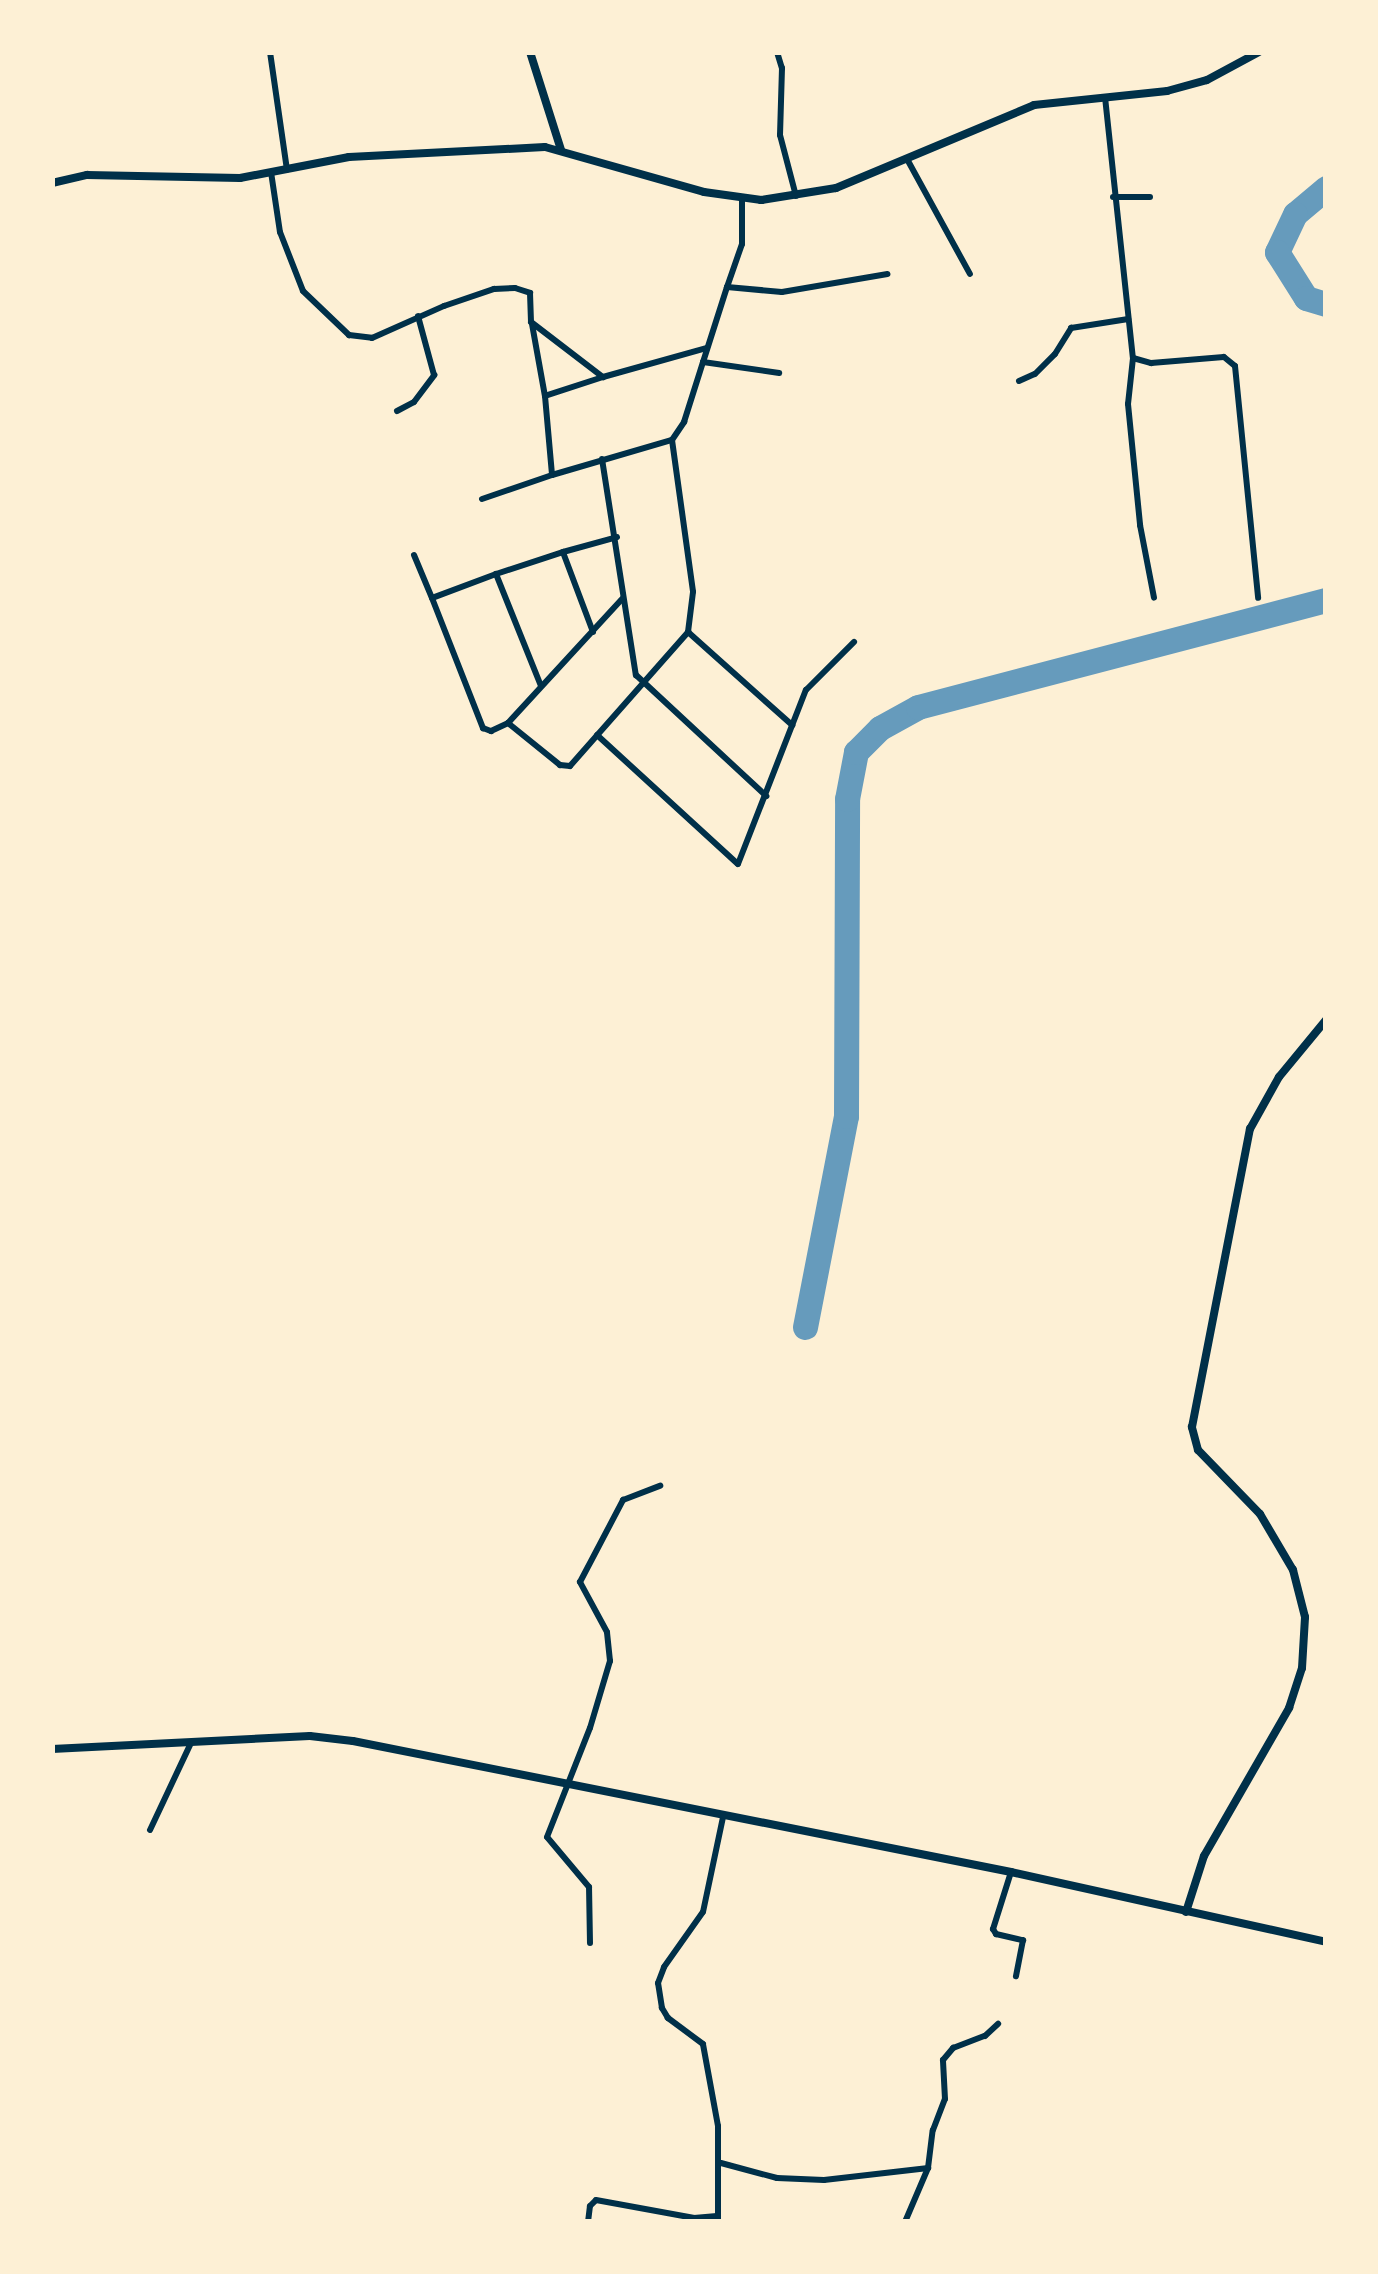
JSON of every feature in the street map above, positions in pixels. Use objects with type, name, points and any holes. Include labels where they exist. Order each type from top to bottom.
[{"type":"street","points":[[270,52],[287,170]]},
{"type":"street","points":[[530,52],[561,150]]},
{"type":"street","points":[[777,52],[782,68],[780,136],[796,196]]},
{"type":"street","points":[[52,182],[88,176],[240,178],[349,157],[561,150],[636,174],[742,198],[796,196],[836,188],[1034,104],[1167,91],[1206,80],[1259,52]]},
{"type":"street","points":[[1105,96],[1133,358],[1128,404],[1140,525],[1154,598]]},
{"type":"street","points":[[907,159],[970,274]]},
{"type":"street","points":[[272,172],[280,232],[303,290],[329,320],[349,335],[372,338],[418,316],[494,289],[515,288],[530,293],[552,475]]},
{"type":"street","points":[[1113,197],[1150,197]]},
{"type":"street","points":[[482,499],[672,440],[684,422],[742,244],[742,198]]},
{"type":"street","points":[[727,287],[782,292],[887,274]]},
{"type":"street","points":[[397,412],[414,402],[434,375],[418,316]]},
{"type":"street","points":[[1019,381],[1045,364],[1071,328],[1128,319]]},
{"type":"street","points":[[531,322],[603,378]]},
{"type":"street","points":[[544,396],[707,348]]},
{"type":"street","points":[[1133,358],[1151,363],[1224,356],[1235,366],[1258,598]]},
{"type":"street","points":[[703,362],[779,372]]},
{"type":"street","points":[[508,723],[564,767],[688,632],[693,592],[672,440]]},
{"type":"street","points":[[602,460],[617,537],[622,599],[640,683],[766,796]]},
{"type":"street","points":[[432,598],[617,537]]},
{"type":"street","points":[[562,552],[593,632]]},
{"type":"street","points":[[414,555],[484,728],[491,731],[508,723],[622,599]]},
{"type":"street","points":[[496,574],[542,686]]},
{"type":"street","points":[[688,632],[792,726]]},
{"type":"street","points":[[597,735],[738,864],[806,690],[854,642]]},
{"type":"street","points":[[1186,1912],[1204,1856],[1289,1708],[1302,1668],[1305,1617],[1293,1570],[1260,1514],[1198,1450],[1192,1427],[1250,1130],[1279,1077],[1326,1020]]},
{"type":"street","points":[[590,1943],[589,1887],[547,1837],[610,1661],[608,1632],[580,1582],[623,1500],[660,1486]]},
{"type":"street","points":[[52,1749],[310,1736],[353,1741],[1010,1872],[1326,1942]]},
{"type":"street","points":[[150,1830],[191,1743]]},
{"type":"street","points":[[588,2222],[590,2206],[596,2200],[694,2218],[717,2218],[721,2163],[703,2044],[668,2018],[658,1984],[664,1967],[703,1912],[722,1817]]},
{"type":"street","points":[[1010,1872],[993,1928],[996,1934],[1024,1940],[1016,1976]]},
{"type":"street","points":[[905,2222],[928,2168],[933,2130],[945,2098],[943,2060],[952,2048],[985,2036],[998,2024]]},
{"type":"street","points":[[721,2163],[776,2178],[824,2180],[928,2168]]},
{"type":"waterway","points":[[1326,188],[1295,214],[1277,252],[1306,298],[1326,304]]},
{"type":"waterway","points":[[805,1327],[846,1116],[847,799],[856,752],[880,728],[918,707],[1326,600]]}]
